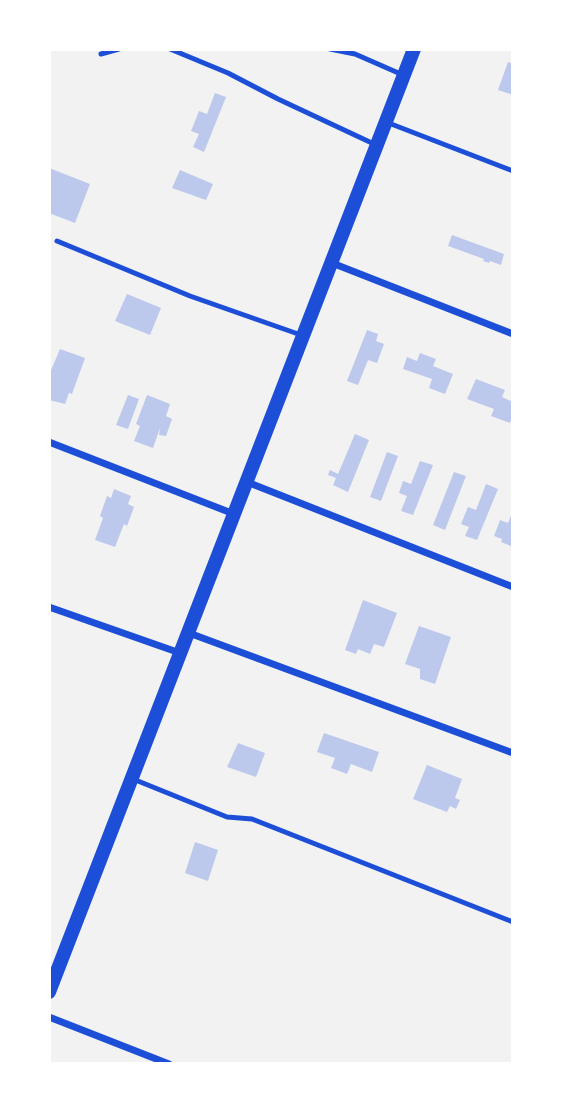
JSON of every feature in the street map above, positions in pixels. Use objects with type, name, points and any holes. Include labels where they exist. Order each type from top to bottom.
[{"type":"main road","points":[[49,992],[414,49]]},
{"type":"street","points":[[332,263],[513,334]]},
{"type":"street","points":[[49,442],[235,514]]},
{"type":"street","points":[[247,482],[513,587]]},
{"type":"street","points":[[49,607],[181,654]]},
{"type":"street","points":[[189,633],[513,753]]},
{"type":"street","points":[[49,1017],[169,1064]]},
{"type":"lane","points":[[101,54],[118,49]]},
{"type":"lane","points":[[170,49],[228,73],[377,145]]},
{"type":"lane","points":[[330,49],[355,54],[404,75]]},
{"type":"lane","points":[[386,122],[513,172]]},
{"type":"lane","points":[[57,242],[190,296],[303,336]]},
{"type":"lane","points":[[133,779],[227,817],[252,819],[513,922]]},
{"type":"building","points":[[508,62],[513,64],[513,95],[498,90]]},
{"type":"building","points":[[215,93],[226,97],[204,152],[193,147],[199,134],[191,131],[199,111],[207,114]]},
{"type":"building","points":[[49,168],[90,184],[75,223],[49,213]]},
{"type":"building","points":[[180,170],[213,184],[206,200],[172,188]]},
{"type":"building","points":[[452,235],[504,254],[501,265],[483,261],[484,259],[448,246]]},
{"type":"building","points":[[127,294],[161,308],[150,335],[115,321]]},
{"type":"building","points":[[367,330],[378,334],[376,341],[384,344],[377,363],[368,360],[358,385],[347,381]]},
{"type":"building","points":[[60,349],[85,358],[72,394],[69,393],[65,404],[49,400],[49,375]]},
{"type":"building","points":[[420,353],[436,359],[433,366],[453,374],[445,394],[429,388],[432,379],[403,369],[407,357],[417,361]]},
{"type":"building","points":[[476,379],[505,390],[502,397],[513,402],[510,423],[491,416],[494,409],[467,399]]},
{"type":"building","points":[[128,395],[139,399],[128,429],[116,425]]},
{"type":"building","points":[[147,395],[170,404],[166,416],[172,419],[166,436],[159,435],[160,428],[153,448],[134,441],[140,426],[136,424]]},
{"type":"building","points":[[355,434],[369,440],[348,492],[333,485],[336,478],[328,475],[330,470],[338,474]]},
{"type":"building","points":[[387,452],[398,456],[381,501],[370,497]]},
{"type":"building","points":[[420,461],[433,465],[413,515],[401,511],[407,496],[399,493],[403,481],[411,484]]},
{"type":"building","points":[[454,472],[466,476],[445,530],[433,525]]},
{"type":"building","points":[[486,484],[498,489],[477,540],[465,536],[469,527],[461,524],[468,507],[476,510]]},
{"type":"building","points":[[114,489],[131,496],[128,504],[134,507],[115,547],[95,540],[107,496],[111,498]]},
{"type":"building","points":[[513,511],[511,546],[494,536],[500,520],[508,523]]},
{"type":"building","points":[[363,600],[397,613],[384,647],[374,644],[370,654],[358,649],[356,654],[345,650]]},
{"type":"building","points":[[419,626],[451,637],[435,684],[420,679],[420,669],[405,664]]},
{"type":"building","points":[[324,733],[379,752],[372,772],[351,764],[347,774],[331,768],[335,758],[317,752]]},
{"type":"building","points":[[238,743],[265,753],[256,777],[227,767]]},
{"type":"building","points":[[427,765],[462,779],[455,798],[460,800],[456,809],[450,806],[447,812],[413,799]]},
{"type":"building","points":[[195,842],[218,850],[208,881],[185,873]]}]
